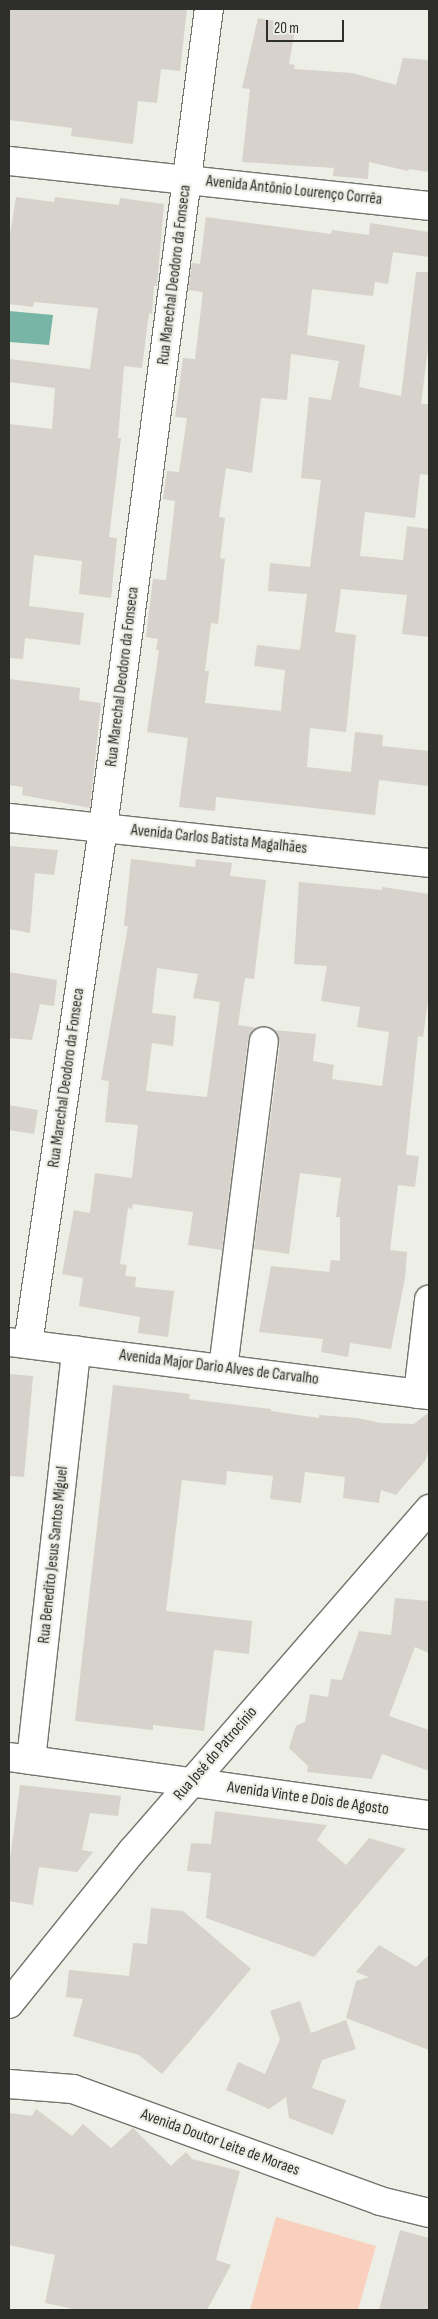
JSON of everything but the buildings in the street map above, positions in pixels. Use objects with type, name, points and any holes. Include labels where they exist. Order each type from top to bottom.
[{"type":"street","name":"Rua Marechal Deodoro da Fonseca","points":[[18,1343],[103,828],[209,9]]},
{"type":"street","name":"Avenida Antônio Lourenço Corrêa","points":[[9,161],[429,206]]},
{"type":"street","name":"Avenida Carlos Batista Magalhães","points":[[9,818],[429,863]]},
{"type":"street","points":[[223,1369],[264,1042]]},
{"type":"street","points":[[424,1394],[429,1300]]},
{"type":"street","name":"Avenida Major Dario Alves de Carvalho","points":[[18,1343],[424,1394]]},
{"type":"street","name":"Rua Benedito Jesus Santos Miguel","points":[[20,1759],[76,1350]]},
{"type":"street","name":"Rua José do Patrocínio","points":[[9,2004],[191,1784],[429,1509]]},
{"type":"street","name":"Avenida Vinte e Dois de Agosto","points":[[20,1759],[191,1784],[429,1815]]},
{"type":"street","name":"Avenida Doutor Leite de Moraes","points":[[9,2084],[73,2089],[380,2201],[429,2213]]},
{"type":"shaded area","points":[[276,2217],[376,2246],[358,2310],[250,2310]]},
{"type":"water","points":[[9,311],[53,315],[49,345],[9,342]]}]
